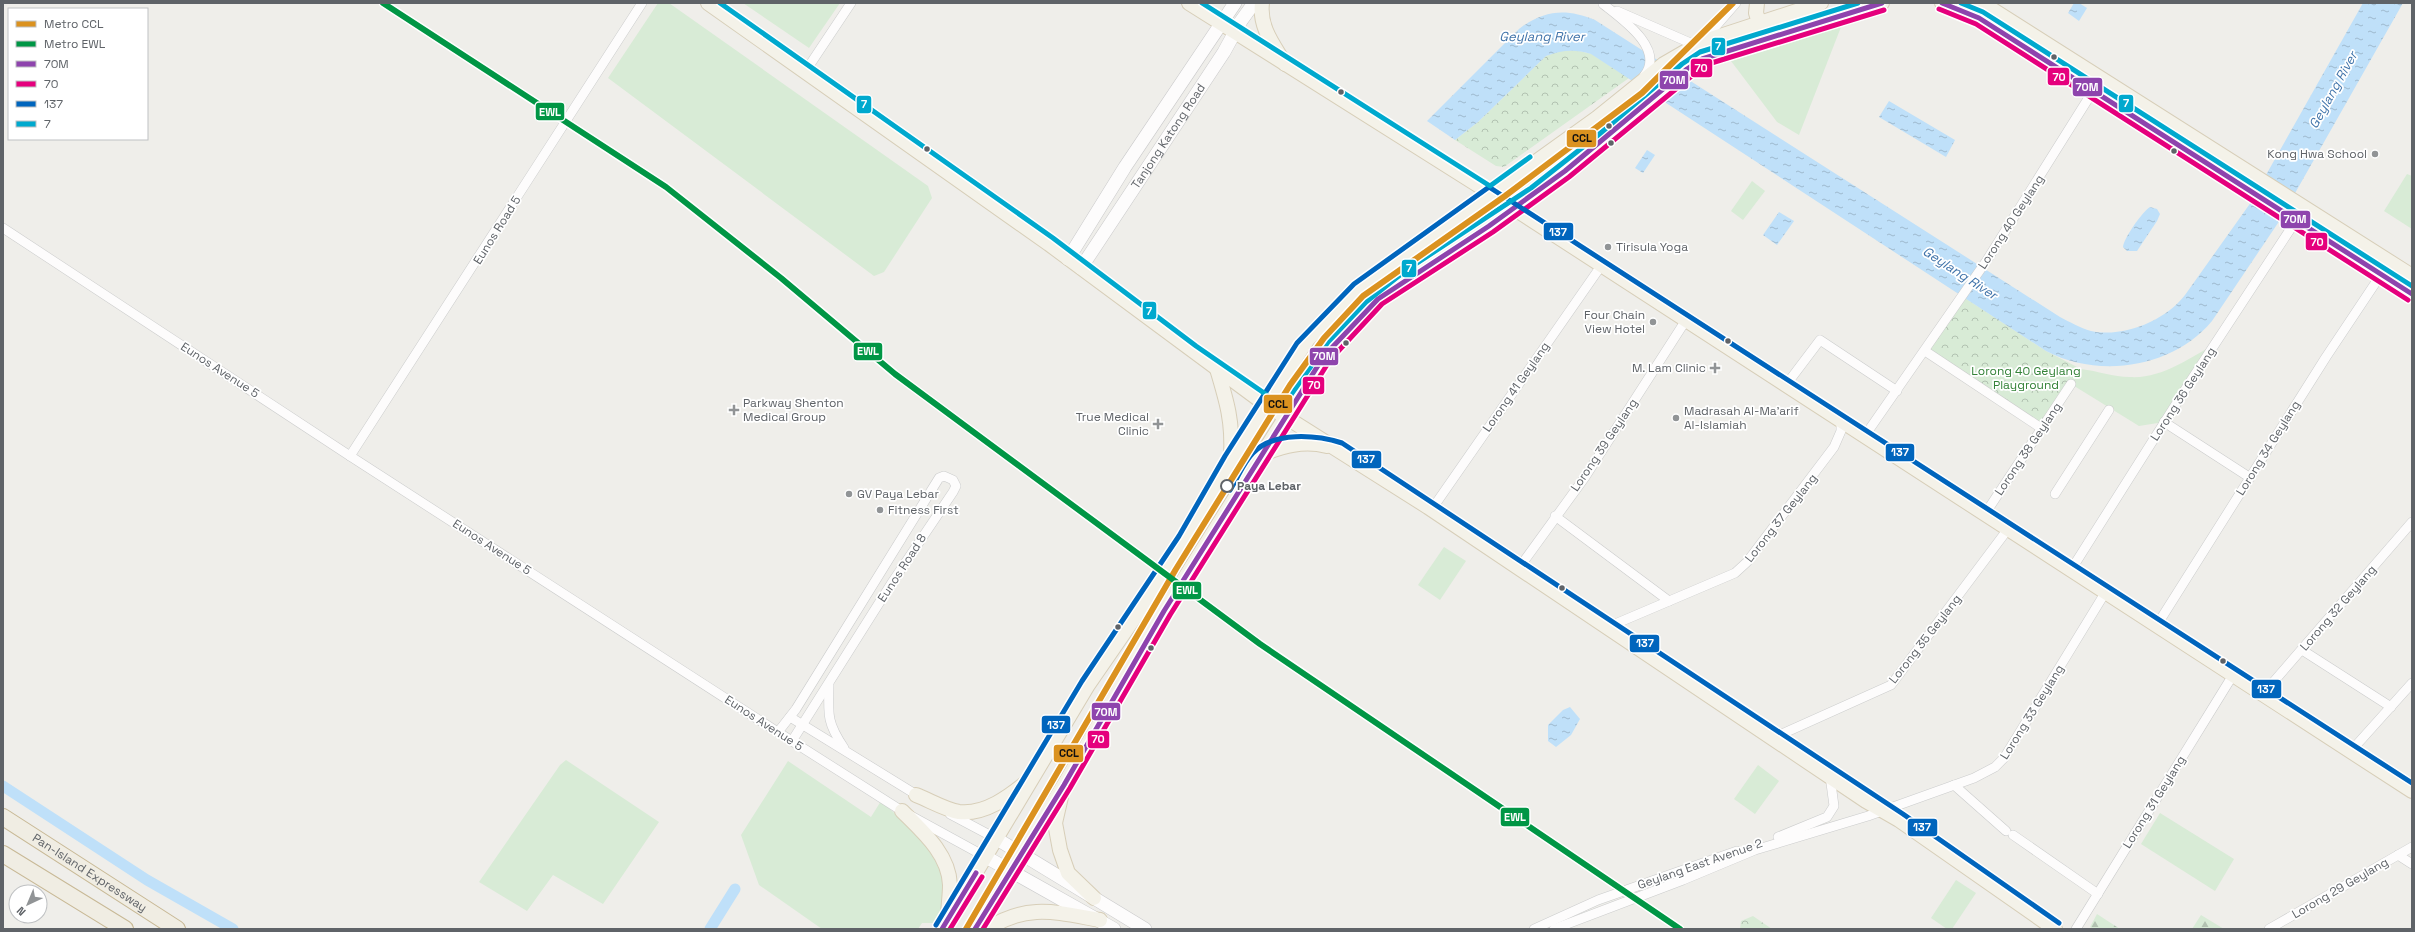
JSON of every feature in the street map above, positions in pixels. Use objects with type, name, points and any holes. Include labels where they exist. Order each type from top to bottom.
[{"type":"highway","name":"Pan-Island Expressway","points":[[3,817],[177,929]]},
{"type":"highway","points":[[3,854],[43,880],[125,929]]},
{"type":"highway","points":[[43,880],[110,929]]},
{"type":"main road","points":[[708,3],[1081,268],[1265,404],[1339,449],[1432,509],[1882,810],[2055,929]]},
{"type":"main road","points":[[1189,3],[1686,320],[1786,385],[1841,423],[1985,514],[2412,791]]},
{"type":"main road","name":"Tanjong Katong Road","points":[[1068,259],[1124,167],[1235,3]]},
{"type":"main road","name":"Tanjong Katong Road","points":[[1081,268],[1224,52],[1234,33],[1254,3]]},
{"type":"main road","points":[[1262,3],[1260,16],[1263,25],[1286,66]]},
{"type":"main road","points":[[1757,3],[1756,13],[1759,22]]},
{"type":"main road","points":[[945,924],[997,840],[1088,685],[1185,540],[1231,460],[1302,347],[1359,289],[1633,90],[1664,64],[1698,44],[1759,22],[1822,3]]},
{"type":"main road","points":[[974,929],[1064,785],[1164,611],[1260,455],[1324,356],[1352,324],[1378,300],[1512,210],[1565,171],[1653,99],[1686,69],[1702,59],[1882,3]]},
{"type":"main road","points":[[1942,3],[1979,18],[2382,273],[2412,294]]},
{"type":"main road","points":[[1982,3],[2304,206],[2412,276]]},
{"type":"main road","points":[[2251,190],[2250,183],[2258,178]]},
{"type":"main road","points":[[1217,369],[1228,402],[1233,430],[1231,460]]},
{"type":"main road","points":[[1260,455],[1291,444],[1312,442],[1339,449]]},
{"type":"main road","points":[[916,795],[959,812],[975,810],[1004,800],[1036,774]]},
{"type":"main road","points":[[1064,785],[1055,823],[1060,850],[1068,873],[1094,898]]},
{"type":"main road","points":[[902,811],[933,844],[946,866],[950,884],[945,924]]},
{"type":"main road","points":[[997,840],[1021,853],[1145,929]]},
{"type":"main road","points":[[986,857],[1114,929]]},
{"type":"main road","points":[[987,929],[1007,918],[1025,912],[1041,910],[1100,920]]},
{"type":"street","name":"Eunos Road 5","points":[[350,456],[453,299],[642,3]]},
{"type":"street","points":[[805,72],[852,3]]},
{"type":"street","points":[[1600,4],[1698,44],[1736,3]]},
{"type":"street","points":[[1600,4],[1642,38],[1647,48],[1650,66],[1633,90]]},
{"type":"street","name":"Lorong 40 Geylang","points":[[1864,437],[1961,299],[2093,91]]},
{"type":"street","name":"Lorong 36 Geylang","points":[[2071,570],[2164,422],[2297,219]]},
{"type":"street","name":"Eunos Avenue 5","points":[[3,228],[350,456],[792,741],[902,811],[986,857]]},
{"type":"street","name":"Lorong 41 Geylang","points":[[1432,509],[1601,266]]},
{"type":"street","name":"Lorong 34 Geylang","points":[[2157,625],[2249,478],[2382,273]]},
{"type":"street","name":"Lorong 39 Geylang","points":[[1519,568],[1555,516],[1585,477],[1686,320]]},
{"type":"street","points":[[1786,385],[1820,340],[1897,391]]},
{"type":"street","points":[[1925,351],[2041,428]]},
{"type":"street","name":"Lorong 38 Geylang","points":[[1985,514],[2071,384]]},
{"type":"street","points":[[2055,494],[2109,410]]},
{"type":"street","points":[[2164,422],[2249,478]]},
{"type":"street","name":"Lorong 37 Geylang","points":[[1608,627],[1731,576],[1747,562],[1834,447],[1840,435],[1841,423]]},
{"type":"street","name":"Eunos Road 8","points":[[778,732],[790,717],[939,478],[944,476],[953,480],[956,486],[953,492],[892,581],[830,684],[792,741]]},
{"type":"street","points":[[1555,516],[1669,601]]},
{"type":"street","name":"Lorong 32 Geylang","points":[[2263,694],[2412,522]]},
{"type":"street","name":"Lorong 35 Geylang","points":[[1773,738],[1891,685],[2008,529]]},
{"type":"street","name":"Lorong 33 Geylang","points":[[1882,810],[1954,785],[1995,767],[2004,758],[2105,593]]},
{"type":"street","points":[[2302,650],[2391,707]]},
{"type":"street","name":"Lorong 31 Geylang","points":[[2076,929],[2233,675]]},
{"type":"street","points":[[2351,751],[2412,683]]},
{"type":"street","points":[[830,684],[828,714],[834,733],[846,751]]},
{"type":"street","name":"Eunos Avenue 5","points":[[790,717],[916,795],[997,840]]},
{"type":"street","name":"Geylang East Avenue 2","points":[[1534,929],[1598,900],[1779,837],[1827,817],[1834,806],[1830,776]]},
{"type":"street","points":[[1954,785],[2010,833],[2098,894]]},
{"type":"street","name":"Geylang East Avenue 2","points":[[1554,929],[1683,880],[1755,850],[1882,810]]},
{"type":"street","name":"Lorong 29 Geylang","points":[[2269,929],[2412,847]]},
{"type":"street","points":[[2398,855],[2412,864]]},
{"type":"green space","points":[[658,3],[669,3],[928,186],[932,198],[884,272],[874,276],[608,78]]},
{"type":"green space","points":[[743,3],[840,3],[809,48]]},
{"type":"green space","points":[[1841,27],[1799,135],[1777,122],[1731,61]]},
{"type":"green space","points":[[1575,50],[1592,54],[1629,78],[1504,167],[1496,166],[1455,140],[1478,122],[1546,56],[1560,51]]},
{"type":"green space","points":[[2407,174],[2412,176],[2412,229],[2384,211]]},
{"type":"green space","points":[[1752,181],[1765,191],[1743,220],[1731,211]]},
{"type":"green space","name":"Lorong 40 Geylang Playground","points":[[1962,296],[2046,351],[2081,369],[2041,428],[1925,351]]},
{"type":"green space","points":[[2215,344],[2164,422],[2139,426],[2071,384],[2081,369],[2124,377],[2142,377],[2153,375],[2185,361]]},
{"type":"green space","points":[[1444,547],[1466,561],[1440,600],[1418,585]]},
{"type":"green space","points":[[566,760],[659,822],[603,904],[553,875],[527,911],[479,882],[560,765]]},
{"type":"green space","points":[[788,761],[871,817],[881,801],[921,837],[944,873],[944,916],[939,923],[922,923],[918,929],[822,929],[759,885],[741,835]]},
{"type":"green space","points":[[1758,765],[1779,781],[1755,814],[1734,799]]},
{"type":"green space","points":[[2160,813],[2234,859],[2215,891],[2141,844]]},
{"type":"green space","points":[[1956,880],[1976,893],[1952,929],[1947,929],[1931,918]]},
{"type":"green space","points":[[2097,914],[2120,929],[2093,929],[2090,927]]},
{"type":"green space","points":[[2201,915],[2224,929],[2192,929]]},
{"type":"green space","points":[[1753,916],[1772,929],[1740,929],[1741,921]]},
{"type":"water","points":[[2074,3],[2079,3],[2087,8],[2079,21],[2068,13]]},
{"type":"water","name":"Geylang River","points":[[2363,3],[2403,3],[2278,223],[2212,321],[2196,337],[2177,349],[2156,359],[2134,364],[2112,366],[2089,365],[2067,360],[2046,351],[1591,54],[1579,51],[1568,51],[1558,52],[1546,56],[1478,122],[1455,140],[1427,121],[1519,29],[1537,18],[1556,13],[1584,16],[1595,20],[2060,317],[2079,327],[2091,331],[2103,333],[2116,332],[2130,330],[2155,320],[2177,304],[2185,295],[2249,205]]},
{"type":"water","points":[[1889,101],[1955,140],[1946,157],[1879,117]]},
{"type":"water","points":[[1647,150],[1655,155],[1643,173],[1635,168]]},
{"type":"water","points":[[2150,207],[2157,209],[2160,214],[2157,221],[2137,251],[2127,251],[2123,247],[2126,238],[2138,219]]},
{"type":"water","points":[[1779,212],[1794,221],[1777,245],[1763,235]]},
{"type":"water","points":[[1570,707],[1580,719],[1571,735],[1556,747],[1548,741],[1548,725],[1563,710]]},
{"type":"waterway","points":[[3,786],[147,880],[233,929]]},
{"type":"waterway","points":[[710,929],[735,889]]},
{"type":"metro line","name":"EWL","points":[[383,3],[666,187],[781,278],[895,374],[1260,644],[1680,929]]},
{"type":"metro line","name":"CCL","points":[[966,929],[1176,569],[1290,385],[1324,338],[1363,296],[1505,196],[1642,93],[1733,3]]},
{"type":"transit line","name":"7","points":[[720,3],[1053,238],[1196,346],[1283,406],[1328,342],[1366,302],[1405,271],[1531,188],[1597,136],[1682,64],[1700,52],[1858,3]]},
{"type":"transit line","name":"7","points":[[1202,3],[1490,186],[1530,157]]},
{"type":"transit line","name":"70M","points":[[975,929],[1064,785],[1164,611],[1324,356],[1378,299],[1489,226],[1565,171],[1687,69],[1702,59],[1882,3]]},
{"type":"transit line","name":"70M","points":[[1942,3],[1979,18],[2412,294]]},
{"type":"transit line","name":"7","points":[[1961,3],[1983,12],[2412,286]]},
{"type":"transit line","name":"70","points":[[1939,9],[1976,24],[2408,300]]},
{"type":"transit line","name":"70","points":[[983,929],[1070,788],[1170,615],[1330,360],[1382,304],[1493,232],[1569,177],[1705,65],[1884,10]]},
{"type":"transit line","name":"137","points":[[936,925],[1082,681],[1179,536],[1225,456],[1297,343],[1354,284],[1489,187],[2412,783]]},
{"type":"transit line","name":"137","points":[[1230,490],[1249,457],[1262,446],[1272,441],[1284,438],[1308,437],[1332,440],[1342,443],[1903,814],[2059,923]]},
{"type":"transit line","name":"70M","points":[[942,929],[976,873]]},
{"type":"transit line","name":"70","points":[[950,929],[982,877]]},
{"type":"place","name":"Kong Hwa School","points":[[2375,154]]},
{"type":"place","name":"Tirisula Yoga","points":[[1608,247]]},
{"type":"place","name":"Four Chain View Hotel","points":[[1653,322]]},
{"type":"place","name":"M. Lam Clinic","points":[[1715,368]]},
{"type":"place","name":"Parkway Shenton Medical Group","points":[[734,410]]},
{"type":"place","name":"Madrasah Al-Ma'arif Al-Islamiah","points":[[1676,418]]},
{"type":"place","name":"True Medical Clinic","points":[[1158,424]]},
{"type":"place","name":"Paya Lebar","points":[[1227,486]]},
{"type":"place","name":"GV Paya Lebar","points":[[849,494]]},
{"type":"place","name":"Fitness First","points":[[880,510]]}]
